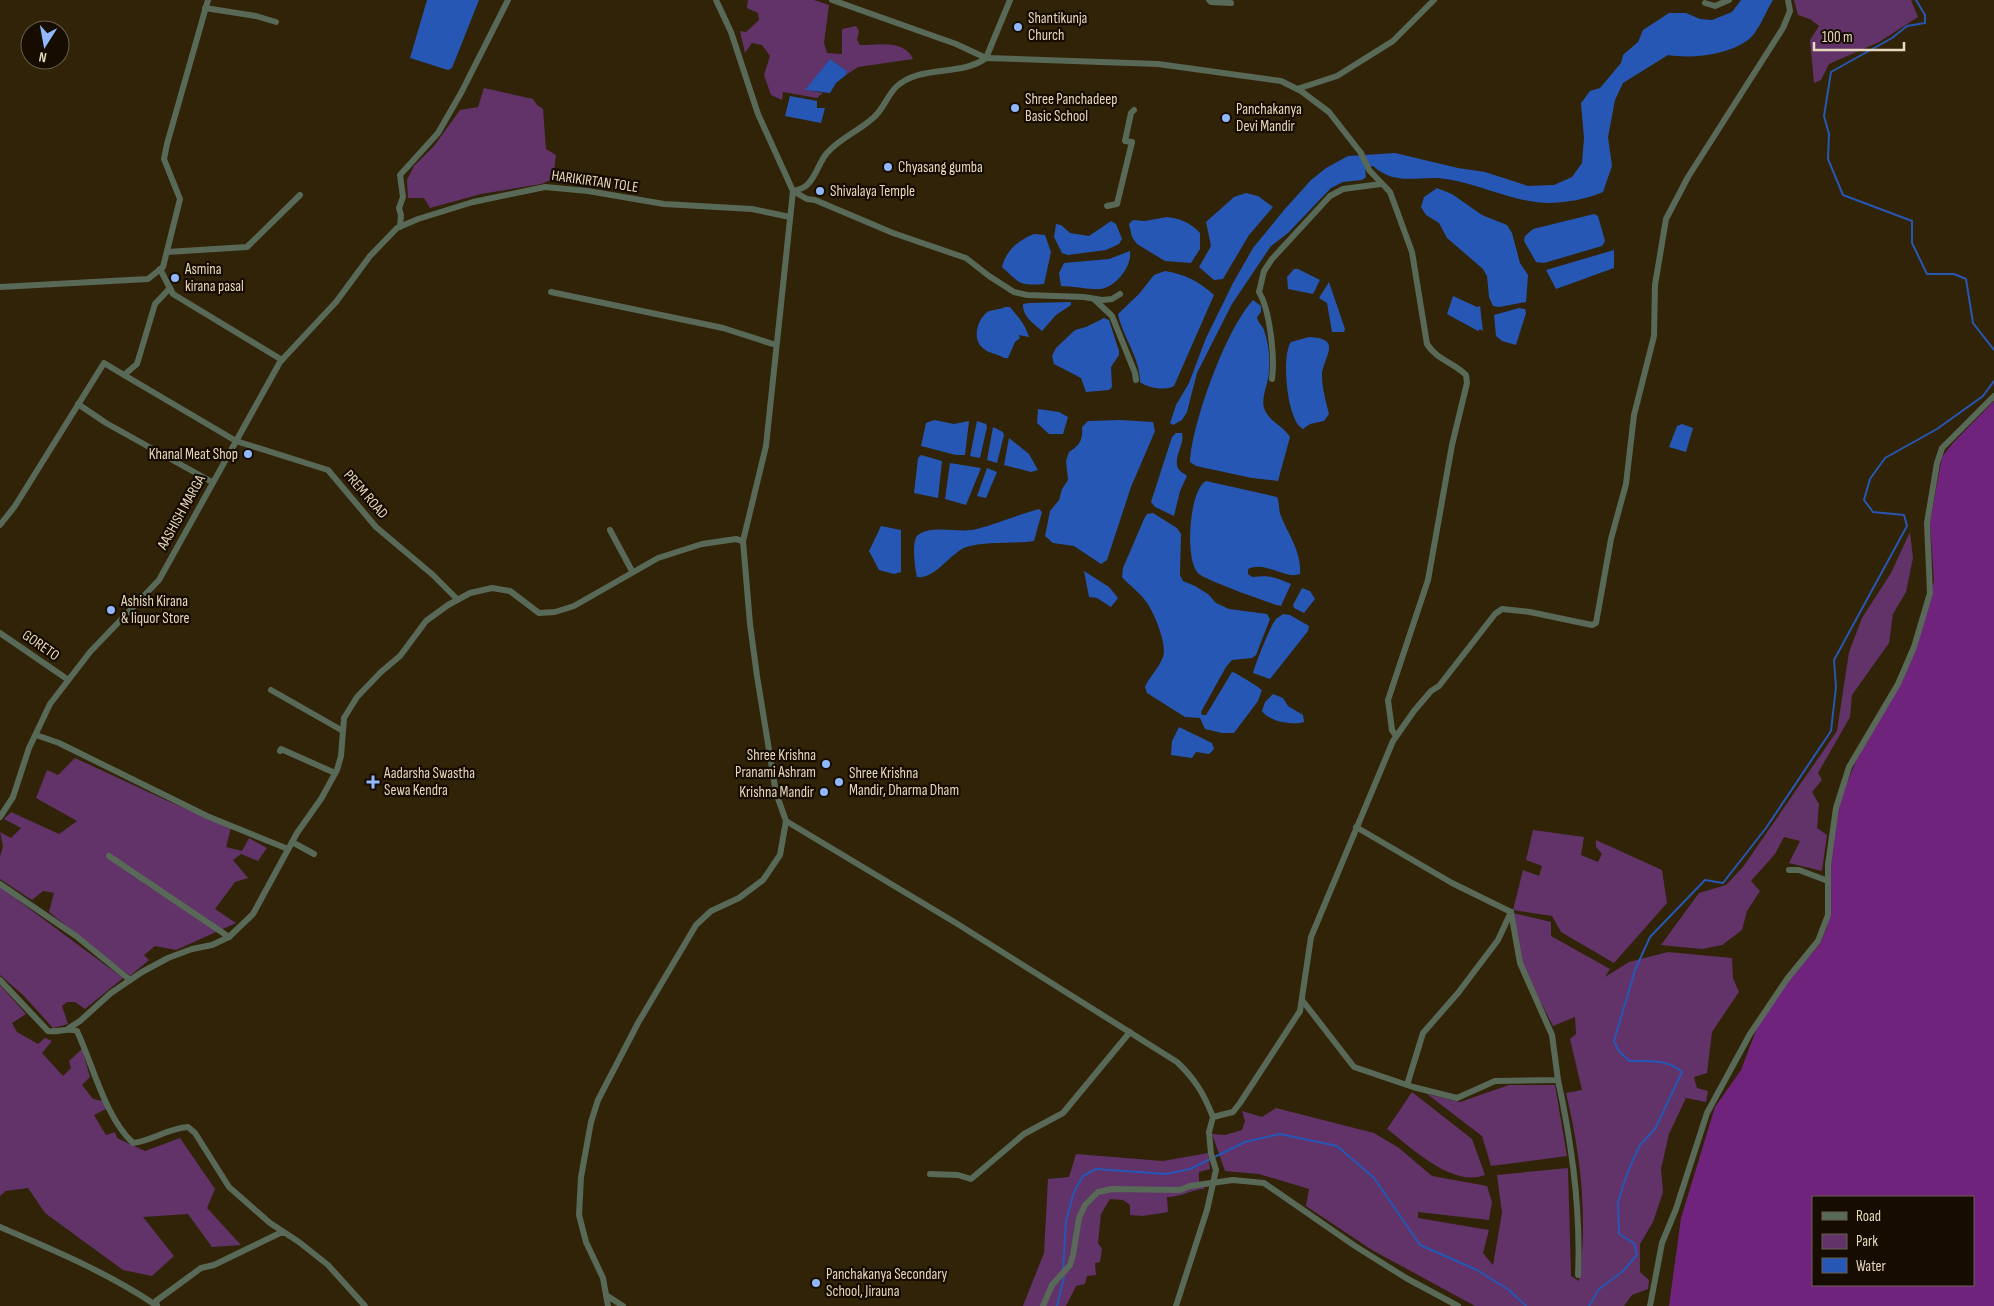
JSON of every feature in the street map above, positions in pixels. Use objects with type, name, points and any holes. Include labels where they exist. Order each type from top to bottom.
[{"type":"street","points":[[0,287],[148,279],[160,269],[167,252],[180,199],[164,160],[208,0]]},
{"type":"street","points":[[400,227],[401,215],[399,208],[402,196],[400,175],[438,132],[461,93],[508,0]]},
{"type":"street","points":[[608,1306],[603,1278],[586,1242],[579,1215],[581,1177],[591,1122],[598,1100],[638,1023],[696,925],[711,911],[738,898],[763,880],[780,855],[786,821],[776,793],[757,676],[743,541],[766,446],[793,191],[758,114],[731,32],[716,0]]},
{"type":"street","points":[[832,0],[956,44],[986,58],[1158,64],[1281,82],[1297,89],[1329,112],[1361,153],[1369,170],[1390,192],[1412,252],[1428,344],[1434,354],[1458,366],[1466,375],[1467,383],[1452,445],[1428,580],[1388,700],[1392,730],[1396,736]]},
{"type":"street","points":[[793,191],[807,186],[827,153],[843,138],[875,117],[896,87],[907,80],[927,73],[965,66],[980,62],[986,58],[1010,0]]},
{"type":"street","points":[[1210,0],[1210,2],[1231,3]]},
{"type":"street","points":[[1297,89],[1337,76],[1393,41],[1434,0]]},
{"type":"street","points":[[1705,3],[1715,6],[1729,0]]},
{"type":"street","points":[[1213,1117],[1233,1112],[1300,1011],[1312,937],[1356,827],[1396,736],[1414,712],[1431,692],[1439,686],[1495,614],[1502,609],[1530,612],[1592,625],[1596,623],[1608,554],[1626,484],[1634,415],[1654,336],[1655,285],[1666,219],[1688,177],[1783,28],[1790,11],[1788,0]]},
{"type":"street","points":[[205,8],[256,16],[276,22]]},
{"type":"street","points":[[1107,206],[1117,204],[1120,194],[1132,142],[1125,141],[1131,113],[1134,110]]},
{"type":"street","points":[[1272,379],[1274,355],[1265,303],[1259,292],[1264,271],[1272,259],[1330,196],[1344,189],[1381,184]]},
{"type":"street","name":"HARIKIRTAN TOLE","points":[[400,227],[473,202],[545,187],[588,191],[664,204],[752,209],[790,217]]},
{"type":"street","points":[[793,191],[807,199],[815,200],[893,233],[966,258],[1014,292],[1026,295],[1094,299],[1112,299],[1120,294]]},
{"type":"street","points":[[167,252],[248,247],[300,195]]},
{"type":"street","name":"AASHISH MARGA","points":[[0,817],[13,797],[29,748],[50,704],[67,679],[158,580],[282,360],[336,302],[370,256],[400,227]]},
{"type":"street","points":[[160,269],[173,294],[282,360]]},
{"type":"street","points":[[124,375],[137,364],[155,304],[170,288]]},
{"type":"street","points":[[551,292],[723,328],[776,345]]},
{"type":"street","points":[[1094,299],[1106,308],[1112,316],[1135,373],[1136,380]]},
{"type":"street","name":"PREM ROAD","points":[[78,404],[104,363],[236,441],[328,470],[376,527],[433,575],[457,599]]},
{"type":"street","points":[[1650,1306],[1662,1243],[1676,1209],[1707,1113],[1750,1034],[1787,979],[1818,941],[1828,915],[1828,865],[1836,808],[1849,767],[1898,684],[1914,646],[1930,593],[1927,523],[1937,463],[1942,448],[1994,396]]},
{"type":"street","points":[[0,526],[15,506],[78,404],[106,423],[212,482]]},
{"type":"street","points":[[610,530],[632,572]]},
{"type":"street","points":[[0,980],[48,1031],[56,1032],[69,1028],[130,980],[168,958],[192,949],[212,945],[229,937],[254,914],[292,842],[321,799],[335,773],[341,756],[344,718],[357,696],[380,672],[400,656],[426,621],[457,599],[492,588],[510,590],[539,613],[556,612],[574,606],[658,558],[702,544],[736,539],[743,541]]},
{"type":"street","name":"GORETO","points":[[0,633],[67,679]]},
{"type":"street","points":[[272,690],[342,731]]},
{"type":"street","points":[[36,735],[60,743],[206,816],[288,850]]},
{"type":"street","points":[[280,751],[280,749],[335,773]]},
{"type":"street","points":[[786,821],[956,923],[1130,1032],[1177,1062],[1194,1078],[1213,1117],[1209,1132],[1211,1154],[1215,1164],[1213,1182],[1176,1306]]},
{"type":"street","points":[[1356,827],[1452,883],[1511,912]]},
{"type":"street","points":[[292,842],[314,854]]},
{"type":"street","points":[[109,856],[229,937]]},
{"type":"street","points":[[1789,870],[1800,870],[1828,881]]},
{"type":"street","points":[[0,884],[62,926],[130,980]]},
{"type":"street","points":[[1511,912],[1520,963],[1552,1035],[1558,1080],[1572,1144],[1580,1232],[1578,1275]]},
{"type":"street","points":[[1407,1085],[1423,1033],[1458,993],[1498,940],[1511,912]]},
{"type":"street","points":[[1302,1000],[1354,1067],[1407,1085],[1457,1098],[1495,1081],[1558,1080]]},
{"type":"street","points":[[69,1028],[77,1031],[105,1099],[126,1136],[133,1143],[141,1142],[178,1128],[188,1127],[195,1133],[228,1187],[270,1223],[328,1265],[366,1306]]},
{"type":"street","points":[[930,1174],[958,1175],[971,1179],[1024,1134],[1062,1113],[1130,1032]]},
{"type":"street","points":[[1043,1306],[1052,1285],[1070,1265],[1079,1218],[1086,1205],[1098,1192],[1112,1189],[1180,1190],[1190,1186],[1233,1180],[1264,1183],[1377,1260],[1458,1306]]},
{"type":"street","points":[[0,1227],[81,1264],[138,1293],[157,1306]]},
{"type":"street","points":[[157,1306],[156,1302],[162,1296],[201,1268],[214,1265],[280,1233],[284,1233]]},
{"type":"street","points":[[606,1295],[623,1306]]},
{"type":"green space","points":[[748,0],[814,0],[829,5],[824,43],[827,53],[842,54],[842,29],[856,26],[859,31],[857,40],[860,45],[890,44],[903,48],[913,59],[858,67],[846,75],[847,71],[830,59],[806,90],[823,93],[817,98],[783,92],[782,100],[771,95],[764,75],[770,56],[762,45],[752,43],[745,53],[740,31],[746,32],[759,20],[758,13],[747,8]]},
{"type":"green space","points":[[1794,0],[1911,0],[1918,17],[1879,42],[1829,64],[1821,80],[1814,83],[1810,40],[1819,26],[1810,19],[1798,15]]},
{"type":"green space","points":[[484,88],[533,99],[543,109],[546,149],[556,155],[553,179],[541,184],[481,194],[430,208],[424,198],[408,198],[407,180],[414,166],[434,146],[460,110],[478,107]]},
{"type":"green space","points":[[1910,532],[1913,558],[1906,592],[1893,614],[1889,643],[1852,695],[1850,717],[1818,773],[1822,780],[1812,792],[1819,804],[1817,828],[1827,835],[1822,871],[1789,863],[1800,841],[1784,837],[1775,854],[1751,881],[1760,891],[1747,911],[1742,930],[1722,945],[1702,949],[1661,945],[1699,893],[1726,885],[1743,867],[1837,731],[1849,652],[1862,618],[1891,573]]},
{"type":"green space","points":[[75,758],[231,828],[226,847],[242,851],[249,838],[267,848],[258,861],[241,854],[233,860],[248,878],[235,882],[215,909],[236,923],[176,950],[155,946],[144,955],[149,960],[130,976],[49,912],[54,893],[43,891],[32,900],[0,879],[0,857],[3,846],[0,832],[11,838],[21,828],[4,819],[11,812],[59,834],[77,821],[36,798],[47,770],[58,775]]},
{"type":"green space","points":[[1533,830],[1584,837],[1581,855],[1598,862],[1602,854],[1596,847],[1596,840],[1662,870],[1667,903],[1614,963],[1561,932],[1552,916],[1513,910],[1523,870],[1539,876],[1542,866],[1526,860]]},
{"type":"green space","points":[[0,887],[123,978],[85,1009],[75,1002],[67,1002],[62,1006],[68,1024],[53,1028],[24,996],[0,975]]},
{"type":"green space","points":[[1513,913],[1551,922],[1551,936],[1610,969],[1605,977],[1629,962],[1668,952],[1732,958],[1733,978],[1739,992],[1712,1032],[1707,1073],[1694,1077],[1697,1088],[1708,1091],[1706,1102],[1686,1098],[1669,1134],[1661,1169],[1663,1192],[1653,1222],[1640,1244],[1640,1272],[1649,1280],[1648,1289],[1632,1295],[1624,1306],[1475,1306],[1372,1250],[1306,1206],[1309,1189],[1259,1174],[1225,1171],[1212,1134],[1225,1135],[1242,1130],[1245,1121],[1242,1111],[1262,1117],[1276,1108],[1374,1133],[1399,1148],[1432,1176],[1487,1186],[1492,1202],[1489,1220],[1418,1212],[1418,1218],[1489,1230],[1483,1253],[1493,1265],[1502,1213],[1497,1175],[1568,1168],[1571,1276],[1579,1281],[1582,1257],[1583,1210],[1576,1140],[1566,1093],[1582,1090],[1570,1039],[1576,1034],[1575,1017],[1553,1026],[1521,963]]},
{"type":"green space","points":[[0,985],[26,1014],[12,1023],[17,1032],[38,1044],[45,1038],[52,1041],[42,1053],[63,1076],[71,1068],[69,1061],[82,1049],[90,1077],[82,1085],[93,1099],[103,1101],[106,1109],[94,1115],[106,1135],[115,1132],[117,1138],[145,1151],[180,1138],[215,1189],[207,1208],[241,1245],[212,1247],[188,1214],[143,1217],[174,1256],[152,1276],[123,1270],[45,1213],[28,1188],[6,1191],[0,1196]]},
{"type":"green space","points":[[1509,1085],[1555,1085],[1567,1156],[1491,1166],[1482,1136],[1427,1094],[1460,1102]]},
{"type":"green space","points":[[1412,1092],[1472,1139],[1485,1175],[1459,1176],[1446,1171],[1420,1155],[1387,1129]]},
{"type":"green space","points":[[1208,1153],[1210,1169],[1199,1172],[1199,1181],[1205,1189],[1167,1197],[1168,1212],[1143,1216],[1130,1215],[1130,1205],[1123,1200],[1110,1199],[1101,1214],[1098,1243],[1102,1249],[1100,1262],[1095,1263],[1096,1275],[1087,1276],[1085,1284],[1076,1286],[1066,1306],[1023,1306],[1044,1253],[1048,1179],[1069,1177],[1076,1154],[1163,1161]]},
{"type":"shaded area","points":[[1994,401],[1994,1306],[1669,1306],[1681,1218],[1715,1107],[1741,1070],[1757,1028],[1787,982],[1820,944],[1827,927],[1831,893],[1830,861],[1841,797],[1856,761],[1903,678],[1927,611],[1934,581],[1930,522],[1942,457]]},
{"type":"water","points":[[427,0],[479,0],[452,68],[448,70],[410,58]]},
{"type":"water","points":[[1741,0],[1773,0],[1752,37],[1748,40],[1730,49],[1710,55],[1668,55],[1623,83],[1615,100],[1608,137],[1612,166],[1603,192],[1590,197],[1568,201],[1533,202],[1452,180],[1396,178],[1381,172],[1373,166],[1365,168],[1366,177],[1362,180],[1343,182],[1331,188],[1288,233],[1271,246],[1232,304],[1197,373],[1187,412],[1182,420],[1173,425],[1170,423],[1176,405],[1189,383],[1206,338],[1233,283],[1253,248],[1311,180],[1326,168],[1348,156],[1395,153],[1458,168],[1485,172],[1528,186],[1554,185],[1572,177],[1582,163],[1584,138],[1581,103],[1590,91],[1600,88],[1621,63],[1623,55],[1638,42],[1643,30],[1669,13],[1686,13],[1700,19],[1712,20],[1732,12]]},
{"type":"water","points":[[830,59],[847,71],[846,75],[836,83],[830,93],[805,90]]},
{"type":"water","points":[[790,96],[817,101],[817,108],[825,108],[821,123],[785,116]]},
{"type":"water","points":[[1437,188],[1452,194],[1482,215],[1507,225],[1512,233],[1520,263],[1528,275],[1526,302],[1499,307],[1493,306],[1489,297],[1487,276],[1483,269],[1447,238],[1439,223],[1426,215],[1421,207],[1424,197]]},
{"type":"water","points":[[1246,193],[1258,196],[1273,207],[1249,235],[1223,279],[1214,280],[1199,267],[1211,246],[1206,222],[1234,197]]},
{"type":"water","points":[[1594,214],[1598,216],[1605,241],[1602,246],[1544,263],[1536,262],[1524,241],[1525,236],[1533,229]]},
{"type":"water","points":[[1167,217],[1185,222],[1193,226],[1200,233],[1200,249],[1191,263],[1165,261],[1137,244],[1132,237],[1129,224],[1133,220],[1145,221]]},
{"type":"water","points":[[1111,221],[1116,224],[1122,239],[1119,244],[1106,250],[1068,255],[1062,253],[1054,237],[1056,224],[1061,225],[1070,233],[1089,236]]},
{"type":"water","points":[[1034,234],[1045,235],[1051,252],[1044,284],[1024,284],[1012,277],[1002,267],[1014,246]]},
{"type":"water","points":[[1614,250],[1614,268],[1556,289],[1546,270]]},
{"type":"water","points":[[1130,251],[1129,263],[1126,269],[1113,284],[1101,289],[1061,286],[1059,273],[1064,263],[1109,259]]},
{"type":"water","points":[[1294,269],[1298,269],[1320,280],[1313,294],[1288,289],[1287,277]]},
{"type":"water","points":[[1165,271],[1192,279],[1214,295],[1174,386],[1161,389],[1147,386],[1140,382],[1137,364],[1118,314],[1139,294],[1154,275]]},
{"type":"water","points":[[1329,282],[1345,329],[1344,332],[1332,332],[1327,303],[1319,298]]},
{"type":"water","points":[[1453,296],[1477,307],[1480,306],[1483,331],[1480,329],[1478,331],[1447,314]]},
{"type":"water","points":[[1253,300],[1261,306],[1261,312],[1257,317],[1264,330],[1269,352],[1269,373],[1264,395],[1264,408],[1269,417],[1284,429],[1290,437],[1278,481],[1252,478],[1196,466],[1190,462],[1197,424],[1212,377],[1232,332]]},
{"type":"water","points":[[1071,302],[1071,305],[1056,315],[1042,331],[1029,319],[1023,308],[1023,304],[1029,303]]},
{"type":"water","points":[[1010,307],[1016,314],[1029,337],[1019,335],[1020,338],[1015,342],[1008,358],[985,350],[980,345],[977,336],[978,325],[983,316],[990,311]]},
{"type":"water","points":[[1519,308],[1525,309],[1526,313],[1516,345],[1502,341],[1496,336],[1494,315]]},
{"type":"water","points":[[1104,318],[1109,320],[1119,351],[1119,355],[1111,367],[1112,387],[1109,390],[1086,392],[1081,378],[1054,364],[1052,356],[1056,348],[1075,330]]},
{"type":"water","points":[[1309,337],[1320,338],[1329,345],[1322,375],[1323,390],[1329,414],[1324,421],[1310,424],[1303,429],[1297,423],[1293,414],[1287,387],[1286,360],[1291,342]]},
{"type":"water","points":[[1038,409],[1059,412],[1068,417],[1063,434],[1049,434],[1037,423]]},
{"type":"water","points":[[934,420],[954,424],[969,421],[965,455],[956,455],[921,446],[926,423]]},
{"type":"water","points":[[1121,420],[1153,422],[1155,431],[1131,487],[1107,560],[1101,564],[1074,546],[1053,543],[1045,536],[1050,511],[1059,500],[1062,489],[1068,480],[1066,461],[1069,452],[1080,442],[1082,427],[1088,421]]},
{"type":"water","points":[[977,421],[986,424],[987,427],[980,458],[970,456]]},
{"type":"water","points":[[1682,424],[1693,428],[1686,452],[1669,447],[1677,426]]},
{"type":"water","points":[[993,427],[1003,432],[1004,435],[997,463],[987,460]]},
{"type":"water","points":[[1176,433],[1182,433],[1177,464],[1179,469],[1187,476],[1180,491],[1174,516],[1155,507],[1151,502],[1172,437]]},
{"type":"water","points":[[1009,438],[1029,454],[1038,470],[1031,472],[1004,465]]},
{"type":"water","points":[[921,455],[942,461],[938,498],[914,493],[918,458]]},
{"type":"water","points":[[950,463],[981,468],[966,505],[945,499]]},
{"type":"water","points":[[987,468],[997,472],[986,498],[977,496]]},
{"type":"water","points":[[1206,481],[1277,497],[1281,516],[1297,551],[1300,574],[1294,575],[1268,568],[1254,567],[1248,569],[1248,574],[1252,577],[1272,577],[1291,584],[1281,606],[1204,577],[1194,567],[1190,542],[1192,511],[1200,487]]},
{"type":"water","points":[[1039,509],[1042,512],[1034,541],[969,546],[962,549],[929,575],[917,577],[914,548],[916,538],[923,532],[930,530],[972,530]]},
{"type":"water","points":[[1153,513],[1177,528],[1181,534],[1180,575],[1183,581],[1195,586],[1208,594],[1216,603],[1229,609],[1267,614],[1270,619],[1256,655],[1252,658],[1232,660],[1226,667],[1201,712],[1202,715],[1206,715],[1232,672],[1237,674],[1262,690],[1258,701],[1234,733],[1222,733],[1205,729],[1200,718],[1185,717],[1147,693],[1145,687],[1163,657],[1162,636],[1148,604],[1122,577],[1123,568],[1144,519],[1147,514]]},
{"type":"water","points":[[881,526],[901,530],[901,572],[894,574],[879,570],[869,551]]},
{"type":"water","points":[[1084,571],[1109,587],[1118,598],[1111,607],[1097,598],[1089,597]]},
{"type":"water","points":[[1302,588],[1310,591],[1315,599],[1304,613],[1294,608],[1293,605]]},
{"type":"water","points":[[1283,614],[1290,615],[1309,626],[1308,631],[1270,679],[1253,673],[1271,628],[1276,619]]},
{"type":"water","points":[[1273,694],[1283,698],[1288,706],[1303,715],[1304,722],[1282,722],[1265,715],[1262,711],[1265,702]]},
{"type":"water","points":[[1179,727],[1212,743],[1214,749],[1209,754],[1196,752],[1192,758],[1171,755],[1172,741]]},
{"type":"waterway","points":[[1916,0],[1925,15],[1925,23],[1907,26],[1892,38],[1831,72],[1824,116],[1829,134],[1828,159],[1843,195],[1912,221],[1912,243],[1927,274],[1954,274],[1966,279],[1973,323],[1994,350]]},
{"type":"waterway","points":[[1589,1306],[1599,1289],[1623,1271],[1637,1255],[1634,1243],[1619,1234],[1618,1202],[1628,1171],[1640,1145],[1655,1129],[1682,1072],[1664,1063],[1629,1061],[1619,1051],[1614,1041],[1635,970],[1650,937],[1705,880],[1723,883],[1766,828],[1831,731],[1836,687],[1834,660],[1907,526],[1904,515],[1873,512],[1864,500],[1870,479],[1885,458],[1937,429],[1983,396],[1994,381]]},
{"type":"waterway","points":[[1063,1269],[1066,1221],[1074,1192],[1083,1176],[1096,1169],[1166,1174],[1190,1169],[1245,1142],[1280,1134],[1337,1146],[1374,1178],[1420,1245],[1477,1270],[1509,1290],[1526,1306]]},
{"type":"waterway","points":[[1057,1306],[1064,1277]]},
{"type":"place","name":"Shantikunja Church","points":[[1018,27]]},
{"type":"place","name":"Shree Panchadeep Basic School","points":[[1015,108]]},
{"type":"place","name":"Panchakanya Devi Mandir","points":[[1226,118]]},
{"type":"place","name":"Chyasang gumba","points":[[888,167]]},
{"type":"place","name":"Shivalaya Temple","points":[[820,191]]},
{"type":"place","name":"Asmina kirana pasal","points":[[175,278]]},
{"type":"place","name":"Khanal Meat Shop","points":[[248,454]]},
{"type":"place","name":"Ashish Kirana & liquor Store","points":[[111,610]]},
{"type":"place","name":"Shree Krishna Pranami Ashram","points":[[826,764]]},
{"type":"place","name":"Aadarsha Swastha Sewa Kendra","points":[[373,782]]},
{"type":"place","name":"Shree Krishna Mandir, Dharma Dham","points":[[839,782]]},
{"type":"place","name":"Krishna Mandir","points":[[824,792]]},
{"type":"place","name":"Panchakanya Secondary School, Jirauna","points":[[816,1283]]}]
